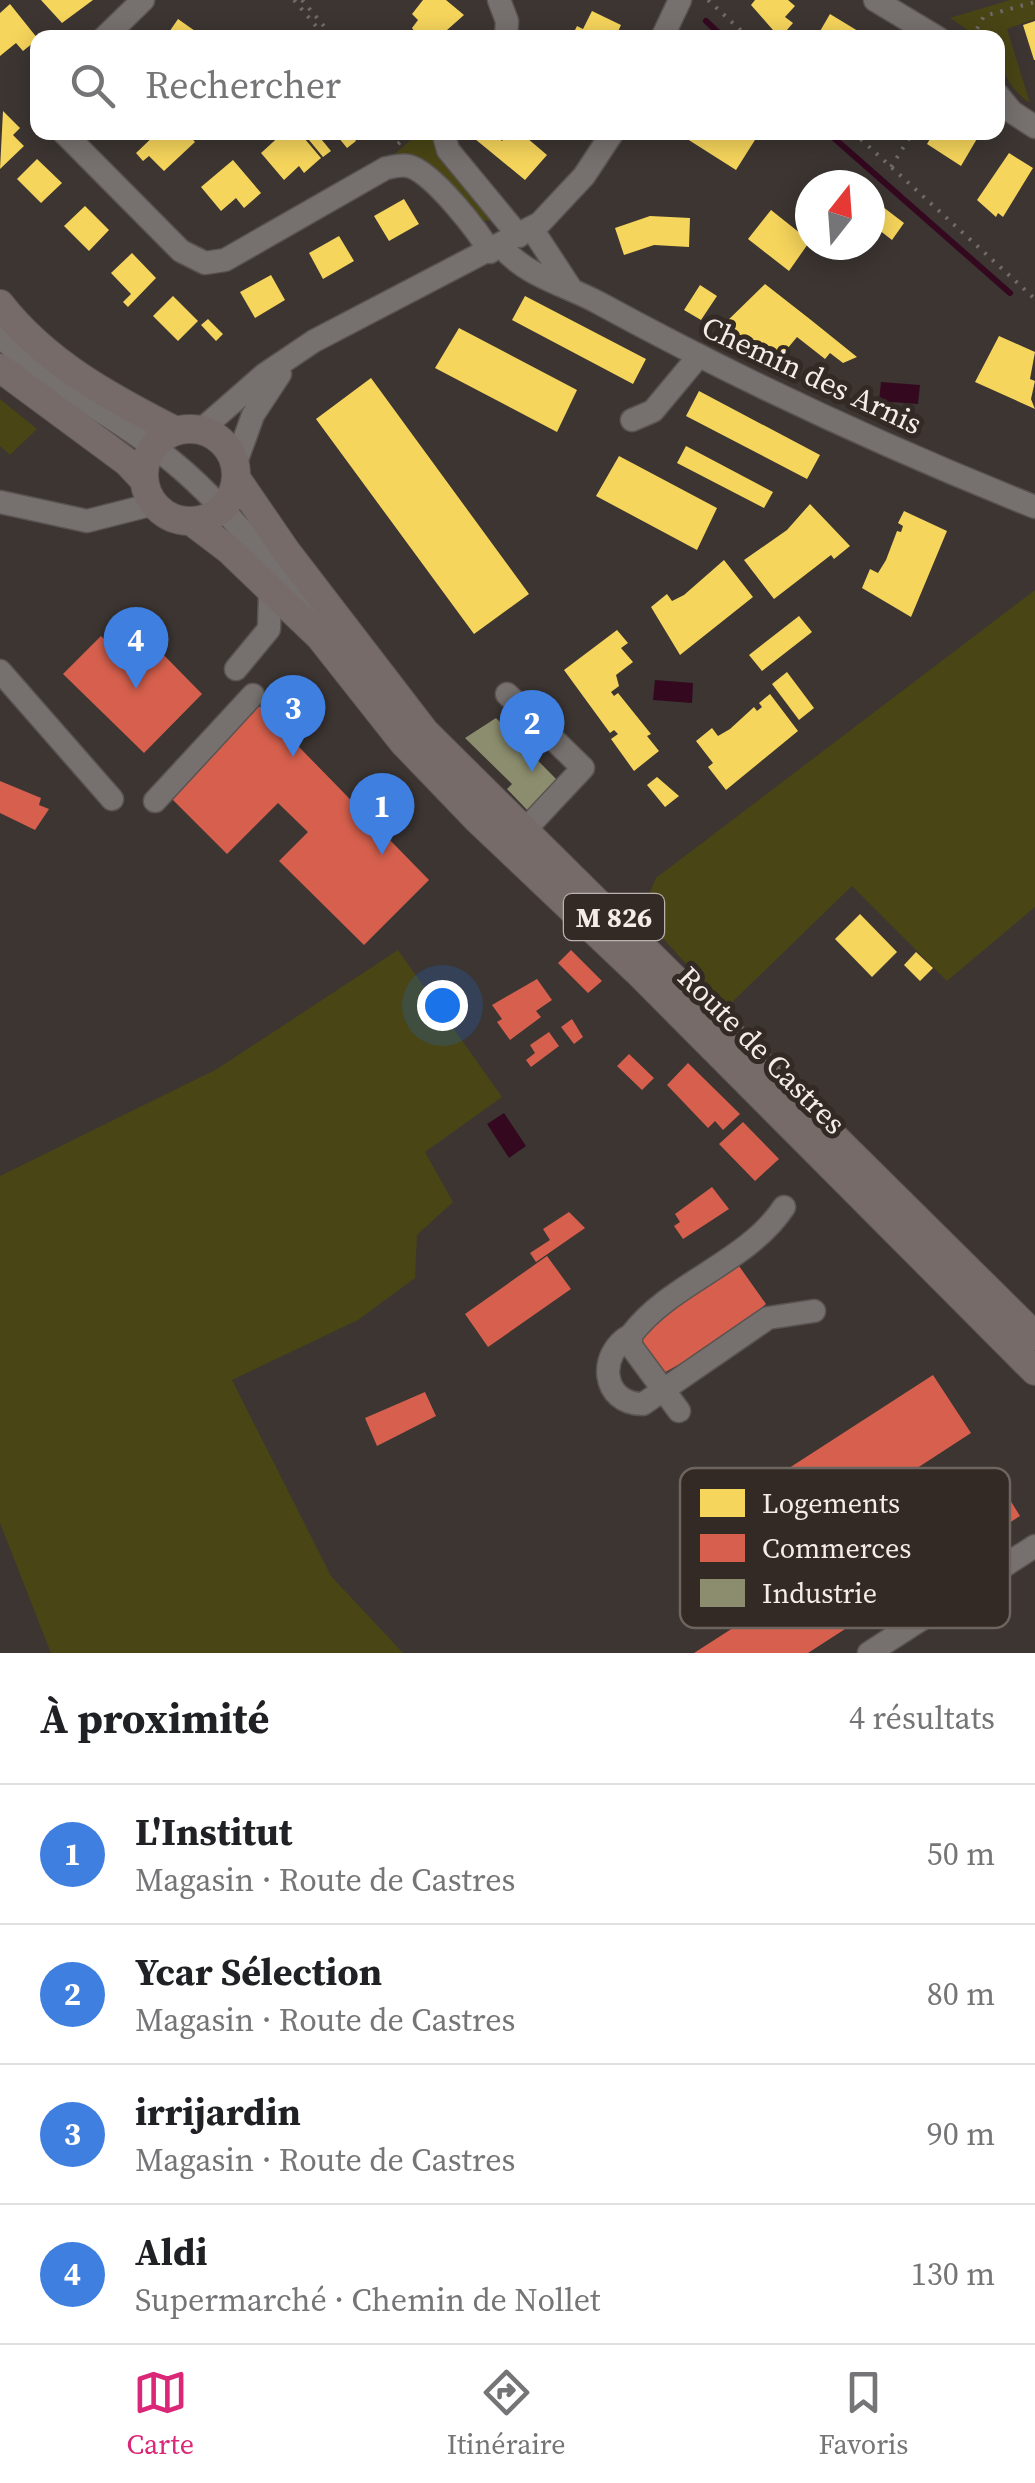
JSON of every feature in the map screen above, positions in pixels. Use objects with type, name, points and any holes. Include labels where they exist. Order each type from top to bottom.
[{"type":"main road","name":"M 826","points":[[0,304],[16,325],[68,370],[177,436],[220,439],[236,472]]},
{"type":"main road","name":"M 826","points":[[0,368],[127,462],[170,516],[191,521]]},
{"type":"main road","points":[[149,492],[177,436]]},
{"type":"main road","points":[[191,521],[222,508],[236,472]]},
{"type":"main road","name":"Route de Castres","points":[[236,472],[286,552],[424,732],[1035,1336]]},
{"type":"main road","name":"Route de Castres","points":[[191,521],[273,583],[403,742],[464,806],[637,971],[1035,1371]]},
{"type":"street","points":[[112,30],[143,0]]},
{"type":"street","points":[[498,0],[507,20],[506,30]]},
{"type":"street","points":[[666,30],[680,0]]},
{"type":"street","points":[[876,0],[925,30]]},
{"type":"street","points":[[1005,104],[1035,127]]},
{"type":"street","points":[[71,140],[180,251],[205,263],[225,260],[386,168],[404,164],[419,170],[478,232],[511,241]]},
{"type":"street","points":[[445,140],[448,150],[511,241]]},
{"type":"street","points":[[177,436],[264,374],[349,322],[511,241],[569,194],[607,140]]},
{"type":"street","name":"Chemin des Arnis","points":[[511,241],[526,270],[570,287],[800,407],[1035,507]]},
{"type":"street","name":"Chemin des Arnis","points":[[511,241],[570,287]]},
{"type":"street","points":[[0,336],[50,381],[177,436],[273,583],[352,656],[426,752],[908,1225],[963,1264]]},
{"type":"street","points":[[632,420],[653,411],[698,357]]},
{"type":"street","points":[[236,472],[252,415],[290,359]]},
{"type":"street","points":[[0,502],[86,521],[149,492]]},
{"type":"street","points":[[236,669],[269,629],[273,583]]},
{"type":"street","points":[[0,671],[112,799]]},
{"type":"street","points":[[507,694],[583,768],[523,832]]},
{"type":"street","points":[[155,801],[253,695]]},
{"type":"street","points":[[784,1207],[754,1240],[659,1308],[631,1340],[611,1352],[606,1368],[614,1394],[622,1401],[643,1404],[768,1318],[814,1310]]},
{"type":"street","points":[[968,1304],[1005,1326],[1035,1354]]},
{"type":"street","points":[[631,1340],[679,1411]]},
{"type":"street","points":[[1010,1562],[1035,1546]]},
{"type":"street","points":[[870,1653],[909,1628]]},
{"type":"path","points":[[294,0],[319,30]]},
{"type":"path","points":[[302,0],[327,30]]},
{"type":"path","points":[[708,0],[740,30]]},
{"type":"path","points":[[976,30],[984,16],[1035,2]]},
{"type":"path","points":[[862,140],[1035,300]]},
{"type":"path","points":[[891,167],[908,140]]},
{"type":"shaded area","points":[[1010,0],[1035,0],[1035,19],[1007,29],[1030,103],[1005,75],[1005,30],[968,30],[950,18]]},
{"type":"shaded area","points":[[411,140],[439,140],[493,220],[479,221],[391,157]]},
{"type":"shaded area","points":[[881,382],[920,385],[918,404],[879,401]]},
{"type":"shaded area","points":[[0,399],[37,429],[10,455],[0,446]]},
{"type":"shaded area","points":[[1035,590],[1035,907],[947,981],[852,886],[726,1008],[641,914],[656,878]]},
{"type":"shaded area","points":[[655,680],[693,683],[692,703],[653,700]]},
{"type":"shaded area","points":[[398,950],[502,1097],[425,1152],[453,1202],[417,1235],[415,1278],[358,1320],[232,1380],[331,1576],[403,1653],[51,1653],[0,1523],[0,1176],[217,1069]]},
{"type":"shaded area","points":[[504,1113],[526,1146],[509,1158],[487,1124]]},
{"type":"building: Logements","points":[[41,0],[93,0],[62,23]]},
{"type":"building: Logements","points":[[423,0],[446,0],[464,15],[447,30],[413,30],[418,20],[412,14]]},
{"type":"building: Logements","points":[[755,0],[788,0],[795,6],[785,17],[793,23],[787,30],[773,30],[751,5]]},
{"type":"building: Logements","points":[[10,4],[31,30],[30,45],[23,51],[16,43],[0,56],[0,13]]},
{"type":"building: Logements","points":[[592,11],[621,25],[619,30],[575,30],[577,26],[583,29]]},
{"type":"building: Logements","points":[[830,14],[856,30],[821,30]]},
{"type":"building: Logements","points":[[178,19],[194,30],[170,30]]},
{"type":"building: Logements","points":[[1035,21],[1035,60],[1034,60],[1023,25]]},
{"type":"building: Logements","points":[[3,111],[20,128],[13,135],[24,146],[0,169]]},
{"type":"building: Logements","points":[[150,140],[195,142],[164,171],[149,156],[143,161],[136,153]]},
{"type":"building: Logements","points":[[275,140],[306,140],[321,158],[304,173],[299,166],[284,180],[261,153]]},
{"type":"building: Logements","points":[[309,140],[322,140],[331,151],[323,157]]},
{"type":"building: Logements","points":[[340,140],[355,140],[356,141],[347,148]]},
{"type":"building: Logements","points":[[476,140],[529,140],[547,155],[525,180]]},
{"type":"building: Logements","points":[[689,140],[755,140],[736,170]]},
{"type":"building: Logements","points":[[929,140],[976,140],[961,166],[927,144]]},
{"type":"building: Logements","points":[[1009,153],[1033,168],[1003,217],[998,213],[996,217],[977,200]]},
{"type":"building: Logements","points":[[37,159],[62,183],[41,203],[17,179]]},
{"type":"building: Logements","points":[[233,160],[261,193],[244,208],[236,198],[221,211],[201,187]]},
{"type":"building: Logements","points":[[404,199],[419,224],[389,241],[374,216]]},
{"type":"building: Logements","points":[[85,206],[109,230],[89,251],[64,226]]},
{"type":"building: Logements","points":[[885,208],[904,223],[892,240],[885,235]]},
{"type":"building: Logements","points":[[771,210],[795,229],[797,260],[789,271],[748,239]]},
{"type":"building: Logements","points":[[650,216],[690,218],[689,247],[654,245],[624,255],[615,228]]},
{"type":"building: Logements","points":[[339,236],[354,261],[323,279],[309,253]]},
{"type":"building: Logements","points":[[132,253],[156,278],[128,307],[123,302],[131,294],[111,273]]},
{"type":"building: Logements","points":[[271,275],[285,300],[255,318],[240,292]]},
{"type":"building: Logements","points":[[765,284],[857,357],[843,363],[830,353],[825,359],[797,337],[773,366],[722,326]]},
{"type":"building: Logements","points":[[700,285],[717,296],[701,320],[684,310]]},
{"type":"building: Logements","points":[[173,296],[198,321],[178,341],[153,316]]},
{"type":"building: Logements","points":[[525,296],[646,359],[633,384],[512,320]]},
{"type":"building: Logements","points":[[208,319],[223,334],[216,341],[201,325]]},
{"type":"building: Logements","points":[[459,328],[577,390],[557,432],[435,368]]},
{"type":"building: Logements","points":[[999,336],[1035,352],[1030,379],[1035,381],[1031,399],[1035,409],[975,382]]},
{"type":"building: Logements","points":[[371,378],[529,594],[474,634],[316,419]]},
{"type":"building: Logements","points":[[699,391],[820,455],[807,479],[686,416]]},
{"type":"building: Logements","points":[[686,446],[773,492],[764,508],[677,463]]},
{"type":"building: Logements","points":[[619,456],[717,508],[697,550],[596,496]]},
{"type":"building: Logements","points":[[810,504],[850,546],[834,559],[831,555],[774,599],[744,560],[787,530]]},
{"type":"building: Logements","points":[[904,511],[947,531],[911,617],[862,588],[870,569],[878,573],[886,560],[897,531],[901,532],[903,526],[898,523]]},
{"type":"building: Logements","points":[[724,560],[753,597],[680,655],[651,607],[667,594],[672,601],[684,595]]},
{"type":"building: Logements","points":[[799,616],[812,632],[762,671],[749,655]]},
{"type":"building: Logements","points":[[617,630],[628,643],[621,648],[633,662],[616,675],[619,686],[611,692],[614,696],[618,693],[651,734],[647,736],[659,751],[634,771],[611,739],[618,734],[614,730],[610,733],[564,670]]},
{"type":"building: Logements","points":[[787,672],[814,708],[799,720],[772,684]]},
{"type":"building: Logements","points":[[770,694],[798,731],[726,790],[708,767],[713,763],[696,741],[712,728],[718,736],[730,729],[754,707],[757,711],[762,707],[759,703]]},
{"type":"building: Logements","points":[[657,777],[679,796],[665,807],[647,785]]},
{"type":"building: Logements","points":[[860,914],[897,952],[872,977],[835,939]]},
{"type":"building: Logements","points":[[916,952],[933,968],[920,981],[904,965]]},
{"type":"building: Commerces","points":[[128,619],[144,635],[148,631],[158,641],[154,645],[202,694],[144,753],[63,674],[101,636],[106,641]]},
{"type":"building: Commerces","points":[[258,705],[429,880],[364,945],[279,861],[308,832],[278,803],[227,854],[167,794]]},
{"type":"building: Commerces","points":[[0,781],[41,798],[39,805],[49,809],[35,830],[0,813]]},
{"type":"building: Commerces","points":[[571,950],[602,981],[588,993],[558,963]]},
{"type":"building: Commerces","points":[[537,979],[552,1000],[536,1011],[541,1017],[510,1040],[497,1022],[502,1019],[492,1005]]},
{"type":"building: Commerces","points":[[572,1019],[583,1037],[574,1044],[561,1027]]},
{"type":"building: Commerces","points":[[549,1032],[559,1046],[531,1067],[526,1060],[535,1053],[530,1045]]},
{"type":"building: Commerces","points":[[629,1054],[654,1078],[642,1090],[617,1066]]},
{"type":"building: Commerces","points":[[688,1063],[740,1114],[723,1130],[715,1121],[708,1128],[667,1085]]},
{"type":"building: Commerces","points":[[743,1122],[779,1159],[755,1181],[719,1144]]},
{"type":"building: Commerces","points":[[712,1187],[729,1209],[683,1239],[674,1226],[680,1222],[675,1214]]},
{"type":"building: Commerces","points":[[569,1212],[585,1228],[536,1262],[530,1253],[550,1240],[543,1229]]},
{"type":"building: Commerces","points":[[547,1256],[571,1289],[488,1347],[465,1314]]},
{"type":"building: Commerces","points":[[733,1264],[739,1266],[766,1304],[721,1341],[660,1375],[638,1343],[640,1330]]},
{"type":"building: Commerces","points":[[933,1375],[971,1433],[917,1468],[789,1468]]},
{"type":"building: Commerces","points":[[425,1392],[436,1416],[377,1446],[365,1418]]},
{"type":"building: Commerces","points":[[1010,1500],[1020,1516],[1010,1522]]},
{"type":"building: Commerces","points":[[733,1628],[847,1628],[808,1653],[694,1653]]},
{"type":"building: Industrie","points":[[496,718],[559,782],[529,812],[507,789],[512,784],[465,738]]},
{"type":"waterway","points":[[706,21],[716,30]]},
{"type":"waterway","points":[[836,140],[1010,293]]},
{"type":"place","name":"Aldi","points":[[136,689]]},
{"type":"place","name":"irrijardin","points":[[293,757]]},
{"type":"place","name":"Ycar Sélection","points":[[532,772]]},
{"type":"place","name":"L'Institut","points":[[382,855]]}]
